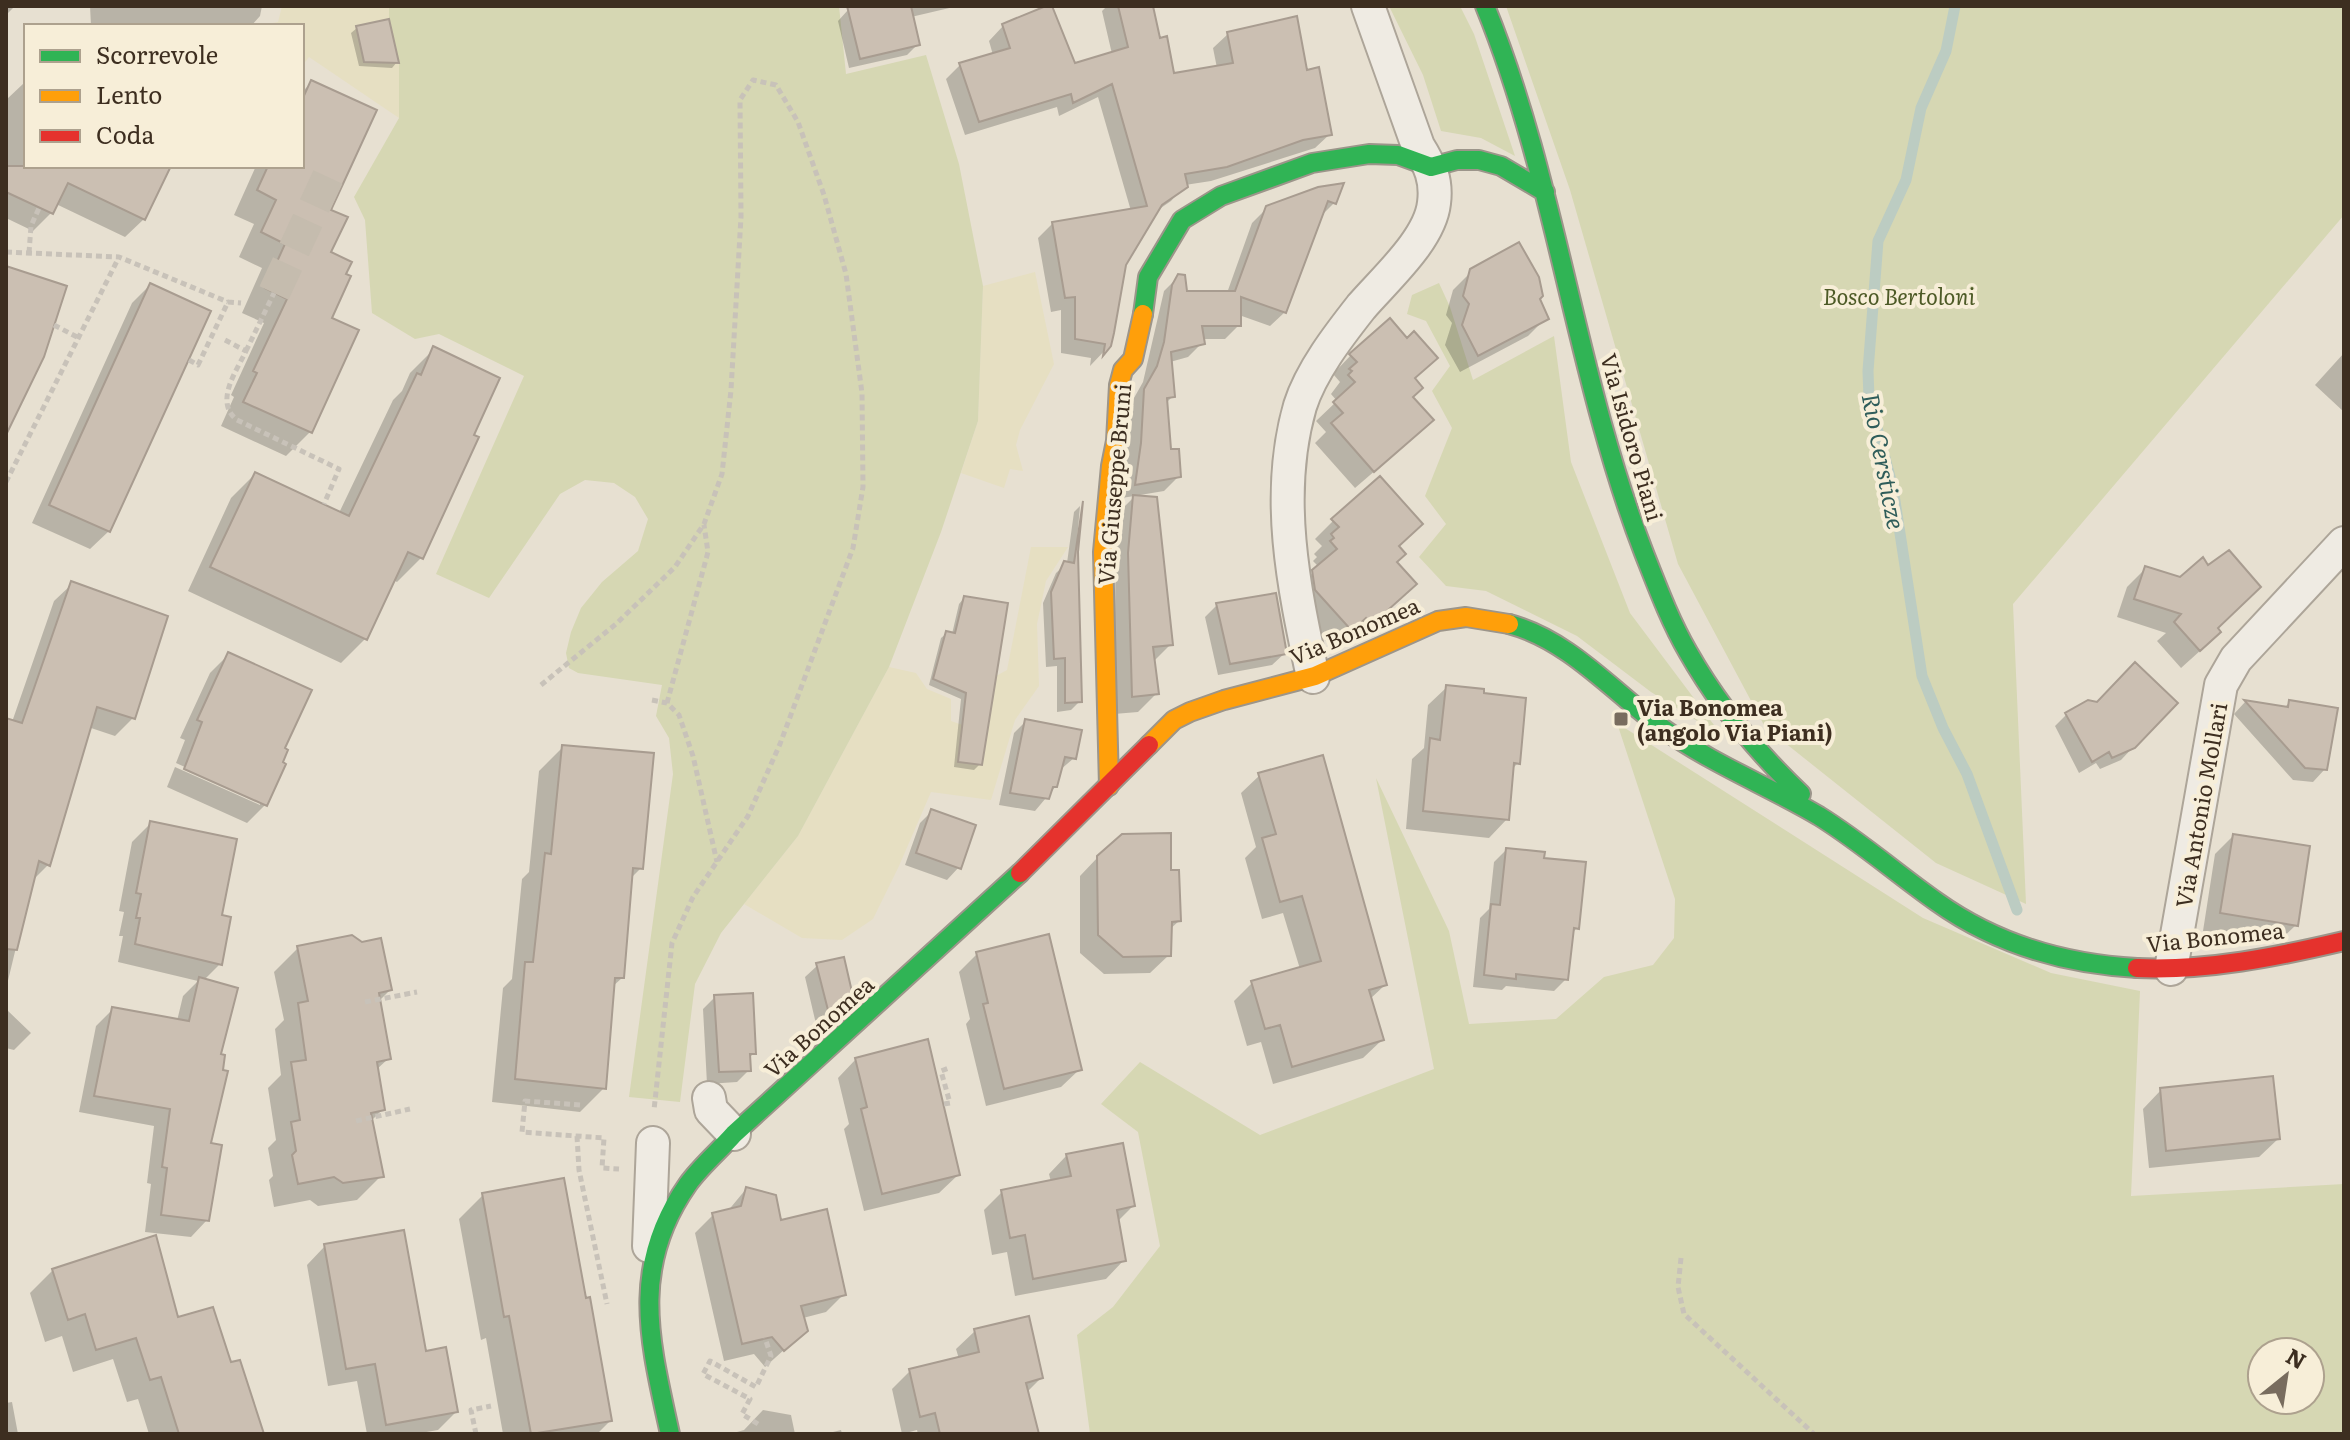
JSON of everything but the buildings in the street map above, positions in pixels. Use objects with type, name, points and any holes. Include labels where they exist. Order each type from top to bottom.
[{"type":"street","points":[[1313,677],[1287,528],[1292,447],[1301,404],[1314,376],[1337,342],[1424,230],[1434,206],[1431,167],[1418,146],[1368,6]]},
{"type":"street","name":"Via Isidoro Piani","points":[[1485,6],[1519,90],[1615,474],[1667,610],[1692,660],[1714,694],[1772,765],[1839,829]]},
{"type":"street","name":"Via Giuseppe Bruni","points":[[1109,786],[1103,552],[1119,385],[1123,370],[1133,359],[1139,338],[1148,277],[1182,220],[1221,196],[1285,171],[1332,159],[1369,154],[1398,155],[1431,167],[1457,160],[1479,160],[1501,166],[1545,192]]},
{"type":"street","name":"Via Antonio Mollari","points":[[2171,969],[2221,685],[2236,659],[2344,543]]},
{"type":"street","name":"Via Bonomea","points":[[670,1434],[650,1332],[649,1269],[662,1226],[688,1184],[734,1134],[1041,855],[1174,720],[1198,707],[1238,694],[1313,677],[1441,619],[1455,617],[1495,621],[1533,635],[1579,661],[1679,740],[1839,829],[1971,923],[2022,946],[2064,960],[2118,969],[2171,969],[2264,959],[2344,941]]},
{"type":"street","points":[[709,1098],[711,1110],[734,1134]]},
{"type":"street","points":[[649,1269],[653,1143]]},
{"type":"path","points":[[541,685],[616,624],[675,567],[704,524],[722,474],[728,418],[741,217],[740,100],[753,80],[776,85],[798,122],[824,195],[846,274],[862,393],[863,487],[853,548],[780,744],[748,816],[693,897],[672,943],[653,1143]]},
{"type":"path","points":[[29,253],[31,226],[39,208]]},
{"type":"path","points":[[6,252],[119,257],[228,302],[241,303]]},
{"type":"path","points":[[6,482],[119,257]]},
{"type":"path","points":[[274,293],[228,388],[226,402],[229,412],[237,420],[339,469],[324,504]]},
{"type":"path","points":[[189,360],[198,365],[228,302]]},
{"type":"path","points":[[54,325],[79,338]]},
{"type":"path","points":[[225,340],[246,351]]},
{"type":"path","points":[[667,703],[708,552],[704,524]]},
{"type":"path","points":[[652,700],[667,703],[679,715],[693,756],[718,863]]},
{"type":"path","points":[[365,1002],[417,992]]},
{"type":"path","points":[[944,1104],[950,1103],[941,1071],[949,1068]]},
{"type":"path","points":[[580,1105],[525,1101],[522,1132],[604,1138],[602,1168],[620,1170],[621,1157]]},
{"type":"path","points":[[356,1121],[410,1109]]},
{"type":"path","points":[[577,1136],[579,1170],[609,1317]]},
{"type":"path","points":[[1681,1258],[1678,1287],[1684,1314],[1814,1434]]},
{"type":"path","points":[[758,1424],[742,1414],[750,1399],[703,1374],[710,1361],[756,1387],[771,1356],[765,1338]]},
{"type":"path","points":[[476,1434],[471,1410],[491,1406]]},
{"type":"shaded area","points":[[282,6],[389,6],[389,19],[356,27],[364,61],[399,63],[399,118],[309,57],[304,63],[304,24],[267,24],[278,22]]},
{"type":"shaded area","points":[[1035,272],[1054,364],[1020,430],[1016,445],[1023,471],[1010,469],[1004,488],[961,473],[978,421],[983,286]]},
{"type":"shaded area","points":[[1031,547],[1068,547],[1046,581],[1037,624],[1039,686],[1015,720],[991,800],[931,792],[873,919],[842,940],[802,938],[744,904],[798,836],[889,667],[916,673],[927,689],[951,699],[951,721],[980,731],[996,676],[1007,670]]},
{"type":"green space","points":[[389,6],[839,6],[846,74],[926,55],[959,164],[983,286],[978,421],[941,532],[889,667],[798,836],[721,933],[695,984],[680,1102],[629,1097],[673,774],[669,738],[656,716],[662,685],[578,673],[569,668],[566,653],[581,608],[602,582],[638,551],[648,519],[635,497],[614,483],[585,480],[560,494],[489,598],[436,574],[524,376],[439,334],[415,339],[372,313],[365,220],[354,197],[399,118],[399,63]]},
{"type":"green space","points":[[1389,6],[1460,6],[1474,34],[1515,156],[1481,138],[1441,131],[1423,75]]},
{"type":"green space","name":"Bosco Bertoloni","points":[[1506,6],[2344,6],[2344,215],[2013,604],[2026,904],[1936,863],[1765,727],[1678,564],[1570,190]]},
{"type":"green space","points":[[1439,283],[1450,307],[1473,380],[1554,336],[1571,462],[1630,613],[1723,737],[1651,692],[1577,636],[1486,591],[1446,586],[1419,557],[1446,524],[1425,496],[1452,428],[1432,391],[1450,366],[1426,321],[1407,314],[1412,295]]},
{"type":"green space","points":[[1617,723],[1923,918],[2051,973],[2140,991],[2131,1196],[2344,1184],[2344,1434],[1090,1434],[1077,1335],[1113,1307],[1160,1246],[1138,1132],[1101,1104],[1140,1062],[1260,1135],[1434,1069],[1376,778],[1449,931],[1469,1024],[1556,1019],[1604,977],[1653,965],[1674,938],[1675,899]]},
{"type":"waterway","name":"Rio Cersticze","points":[[1955,6],[1946,51],[1921,108],[1906,180],[1878,241],[1868,371],[1869,398],[1893,488],[1922,676],[1943,728],[1967,774],[2017,910]]},
{"type":"tunnel","points":[[274,293],[334,164]]},
{"type":"traffic: fast","points":[[1485,6],[1531,141],[1620,486],[1659,591],[1681,640],[1712,691],[1754,745],[1801,794]]},
{"type":"traffic: fast","points":[[1143,314],[1148,277],[1182,220],[1221,196],[1312,163],[1369,154],[1398,155],[1431,167],[1457,160],[1479,160],[1501,166],[1545,192]]},
{"type":"traffic: fast","points":[[1509,624],[1552,642],[1665,730],[1702,754],[1819,816],[1960,917],[2032,949],[2084,962],[2137,968]]},
{"type":"traffic: fast","points":[[670,1434],[651,1337],[651,1276],[657,1246],[669,1215],[688,1184],[734,1134],[1020,873]]},
{"type":"traffic: slow","points":[[1109,786],[1103,552],[1119,385],[1123,370],[1133,359],[1143,314]]},
{"type":"traffic: slow","points":[[1149,745],[1174,720],[1190,712],[1315,676],[1438,621],[1466,617],[1509,624]]},
{"type":"traffic: jam","points":[[1020,873],[1149,745]]},
{"type":"traffic: jam","points":[[2137,968],[2241,962],[2344,941]]},
{"type":"place","name":"Via Bonomea (angolo Via Piani)","points":[[1621,719]]}]
